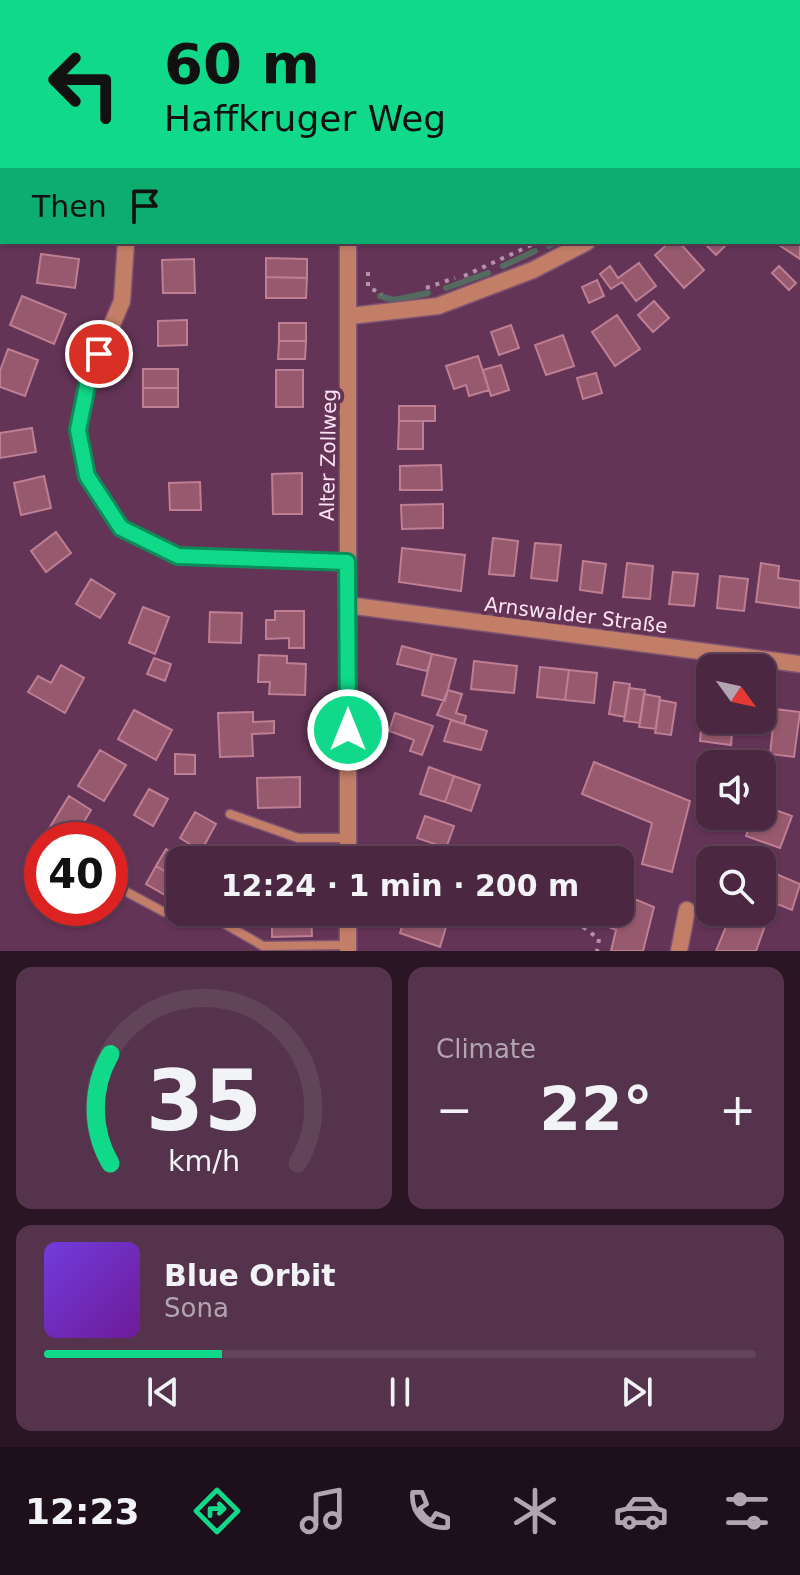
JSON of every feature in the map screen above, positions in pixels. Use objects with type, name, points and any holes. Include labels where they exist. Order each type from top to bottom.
[{"type":"street","points":[[126,244],[122,301],[88,381],[78,430],[87,476],[121,528],[178,556],[347,562]]},
{"type":"street","name":"Alter Zollweg","points":[[348,244],[348,846]]},
{"type":"street","points":[[350,316],[438,306],[533,270],[583,244]]},
{"type":"street","name":"Arnswalder Straße","points":[[347,605],[800,664]]},
{"type":"street","points":[[679,951],[687,910]]},
{"type":"street","points":[[348,926],[348,948]]},
{"type":"lane","points":[[230,814],[298,838],[348,838]]},
{"type":"lane","points":[[128,893],[166,912]]},
{"type":"lane","points":[[228,926],[263,946],[348,948]]},
{"type":"path","points":[[414,292],[462,276],[534,244]]},
{"type":"path","points":[[368,287],[387,296]]},
{"type":"path","points":[[582,926],[599,939],[597,951]]},
{"type":"building","points":[[668,244],[681,244],[704,270],[684,288],[655,255]]},
{"type":"building","points":[[705,244],[727,244],[716,255]]},
{"type":"building","points":[[778,244],[800,244],[800,259]]},
{"type":"building","points":[[41,254],[79,259],[75,288],[37,283]]},
{"type":"building","points":[[266,258],[307,259],[307,278],[266,277]]},
{"type":"building","points":[[194,259],[195,293],[163,293],[162,260]]},
{"type":"building","points":[[639,263],[656,286],[636,301],[622,282],[611,289],[600,274],[610,266],[618,278]]},
{"type":"building","points":[[779,266],[796,283],[789,290],[772,273]]},
{"type":"building","points":[[266,277],[307,278],[306,298],[266,298]]},
{"type":"building","points":[[597,280],[604,296],[589,303],[582,287]]},
{"type":"building","points":[[22,296],[66,314],[54,344],[10,325]]},
{"type":"building","points":[[654,301],[669,318],[653,332],[638,315]]},
{"type":"building","points":[[617,315],[640,349],[615,366],[592,332]]},
{"type":"building","points":[[187,320],[187,345],[158,346],[158,321]]},
{"type":"building","points":[[279,323],[306,323],[306,341],[279,341]]},
{"type":"building","points":[[511,325],[519,348],[499,355],[491,332]]},
{"type":"building","points":[[563,335],[574,366],[546,375],[535,345]]},
{"type":"building","points":[[279,341],[306,341],[305,359],[278,359]]},
{"type":"building","points":[[8,349],[38,360],[25,396],[0,387],[0,371]]},
{"type":"building","points":[[478,356],[489,390],[469,396],[466,385],[454,389],[446,366]]},
{"type":"building","points":[[501,365],[509,390],[491,396],[483,370]]},
{"type":"building","points":[[143,369],[178,369],[178,388],[143,388]]},
{"type":"building","points":[[276,370],[303,370],[303,407],[276,407]]},
{"type":"building","points":[[596,373],[602,393],[583,399],[577,378]]},
{"type":"building","points":[[143,388],[178,388],[178,407],[143,407]]},
{"type":"building","points":[[399,406],[435,406],[435,421],[399,421]]},
{"type":"building","points":[[399,421],[423,421],[423,449],[398,449]]},
{"type":"building","points":[[32,428],[36,452],[0,458],[0,433]]},
{"type":"building","points":[[441,465],[442,490],[400,490],[400,466]]},
{"type":"building","points":[[302,473],[302,514],[273,514],[272,474]]},
{"type":"building","points":[[44,476],[51,508],[21,515],[14,483]]},
{"type":"building","points":[[200,482],[201,510],[170,510],[169,483]]},
{"type":"building","points":[[443,504],[443,528],[402,529],[401,505]]},
{"type":"building","points":[[56,532],[71,553],[46,572],[31,551]]},
{"type":"building","points":[[493,538],[518,541],[514,576],[489,574]]},
{"type":"building","points":[[535,543],[561,545],[557,581],[531,578]]},
{"type":"building","points":[[402,548],[465,555],[461,591],[399,582]]},
{"type":"building","points":[[583,561],[606,564],[602,593],[580,590]]},
{"type":"building","points":[[627,563],[653,566],[650,599],[623,597]]},
{"type":"building","points":[[761,563],[779,566],[778,578],[800,581],[800,608],[756,602]]},
{"type":"building","points":[[673,572],[698,574],[694,606],[669,604]]},
{"type":"building","points":[[720,576],[748,579],[744,611],[717,608]]},
{"type":"building","points":[[91,579],[115,594],[100,618],[76,604]]},
{"type":"building","points":[[143,607],[169,617],[155,654],[129,643]]},
{"type":"building","points":[[275,611],[304,611],[304,648],[289,648],[289,638],[266,639],[266,620],[275,620]]},
{"type":"building","points":[[210,612],[242,613],[241,643],[209,642]]},
{"type":"building","points":[[402,646],[432,654],[427,671],[397,664]]},
{"type":"building","points":[[432,654],[456,659],[445,701],[422,695]]},
{"type":"building","points":[[259,655],[287,656],[287,663],[306,664],[305,695],[269,694],[270,682],[258,682]]},
{"type":"building","points":[[154,658],[171,664],[165,681],[147,674]]},
{"type":"building","points":[[474,661],[517,666],[514,693],[471,689]]},
{"type":"building","points":[[61,665],[84,678],[65,713],[28,692],[38,676],[51,683]]},
{"type":"building","points":[[540,667],[569,670],[565,700],[537,697]]},
{"type":"building","points":[[569,670],[597,673],[594,703],[565,700]]},
{"type":"building","points":[[614,682],[630,684],[625,717],[609,714]]},
{"type":"building","points":[[629,688],[645,690],[640,723],[624,721]]},
{"type":"building","points":[[448,690],[462,694],[456,713],[466,716],[464,724],[437,715]]},
{"type":"building","points":[[644,694],[660,697],[656,729],[639,727]]},
{"type":"building","points":[[660,700],[676,703],[671,735],[655,733]]},
{"type":"building","points":[[776,709],[800,712],[794,757],[776,755],[776,750],[770,750],[772,734],[776,734]]},
{"type":"building","points":[[134,710],[172,730],[156,760],[118,739]]},
{"type":"building","points":[[253,712],[253,722],[274,721],[274,733],[252,734],[253,756],[220,757],[218,713]]},
{"type":"building","points":[[395,713],[433,726],[422,755],[410,751],[414,740],[389,731]]},
{"type":"building","points":[[451,720],[487,731],[481,750],[444,741]]},
{"type":"building","points":[[701,734],[732,734],[731,745],[700,741]]},
{"type":"building","points":[[100,750],[126,765],[104,801],[78,786]]},
{"type":"building","points":[[175,754],[195,755],[195,774],[175,774]]},
{"type":"building","points":[[594,762],[690,801],[672,872],[642,864],[652,823],[582,794]]},
{"type":"building","points":[[429,767],[454,776],[445,802],[420,794]]},
{"type":"building","points":[[454,776],[480,785],[471,811],[445,802]]},
{"type":"building","points":[[300,777],[300,807],[258,808],[257,778]]},
{"type":"building","points":[[149,789],[168,799],[153,826],[134,815]]},
{"type":"building","points":[[69,796],[91,810],[84,822],[53,822]]},
{"type":"building","points":[[776,810],[792,816],[780,848],[746,836],[748,830],[776,830]]},
{"type":"building","points":[[195,812],[216,824],[204,846],[193,846],[180,838]]},
{"type":"building","points":[[425,816],[454,826],[447,846],[417,838]]},
{"type":"building","points":[[166,849],[166,872],[156,866]]},
{"type":"building","points":[[156,866],[166,872],[166,895],[146,884]]},
{"type":"building","points":[[776,874],[800,884],[792,910],[776,904]]},
{"type":"building","points":[[634,899],[654,907],[643,951],[611,951],[616,930],[607,926],[634,926]]},
{"type":"building","points":[[272,926],[312,926],[312,936],[272,937]]},
{"type":"building","points":[[402,926],[446,926],[440,947],[400,933]]},
{"type":"building","points":[[726,926],[765,926],[756,951],[716,951]]},
{"type":"waterway","points":[[549,246],[552,244]]},
{"type":"waterway","points":[[503,266],[535,251]]},
{"type":"waterway","points":[[446,288],[488,273]]},
{"type":"waterway","points":[[380,296],[394,300],[428,293]]},
{"type":"route","points":[[99,354],[88,381],[78,430],[87,476],[121,528],[178,556],[347,562],[348,730]]}]
